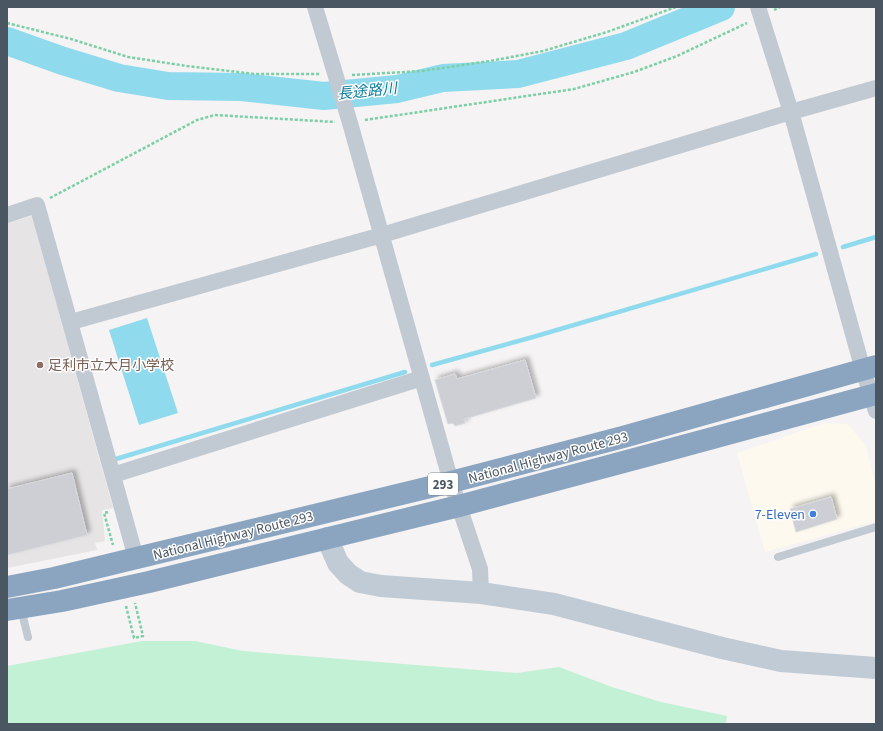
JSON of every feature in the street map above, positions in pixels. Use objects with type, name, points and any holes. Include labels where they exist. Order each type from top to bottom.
[{"type":"highway","name":"National Highway Route 293","points":[[7,587],[54,578],[451,482],[623,437],[869,368]]},
{"type":"highway","name":"National Highway Route 293","points":[[14,609],[62,601],[149,582],[459,506],[874,400]]},
{"type":"street","points":[[315,7],[349,119],[451,482],[480,569],[481,593]]},
{"type":"street","points":[[759,11],[869,368],[874,400]]},
{"type":"street","points":[[70,322],[382,235],[791,112],[876,88]]},
{"type":"street","points":[[7,214],[37,205],[136,558]]},
{"type":"street","points":[[113,475],[422,378]]},
{"type":"street","points":[[327,538],[338,563],[348,574],[360,582],[382,586],[481,593],[554,604],[722,648],[781,661],[876,668]]},
{"type":"lane","points":[[778,557],[876,527]]},
{"type":"lane","points":[[14,609],[28,637]]},
{"type":"path","points":[[37,205],[197,120],[215,116],[349,119],[574,89],[634,72],[677,56],[759,11],[780,7]]},
{"type":"path","points":[[128,612],[134,638],[143,636],[134,601]]},
{"type":"shaded area","name":"足利市立大月小学校","points":[[32,216],[113,508],[102,510],[105,541],[95,543],[97,550],[7,568],[7,223]]},
{"type":"shaded area","points":[[824,423],[848,424],[866,446],[876,487],[876,521],[765,552],[737,453]]},
{"type":"green space","points":[[142,641],[195,641],[243,651],[517,673],[559,667],[612,687],[661,702],[727,716],[726,724],[7,724],[7,666]]},
{"type":"water","points":[[147,318],[178,413],[139,425],[109,330]]},
{"type":"building","points":[[525,360],[536,398],[464,419],[465,423],[455,426],[453,423],[448,424],[435,380],[455,374],[457,379]]},
{"type":"building","points":[[72,473],[87,535],[7,555],[7,489]]},
{"type":"building","points":[[831,497],[837,519],[796,532],[790,509]]},
{"type":"waterway","name":"長途路川","points":[[7,41],[63,61],[119,78],[168,86],[241,87],[324,96],[397,89],[443,78],[518,74],[626,46],[721,7]]},
{"type":"waterway","points":[[843,247],[876,237]]},
{"type":"waterway","points":[[432,365],[816,254]]},
{"type":"waterway","points":[[116,459],[405,372]]},
{"type":"place","name":"足利市立大月小学校","points":[[40,365]]},
{"type":"place","name":"7-Eleven","points":[[813,514]]}]
